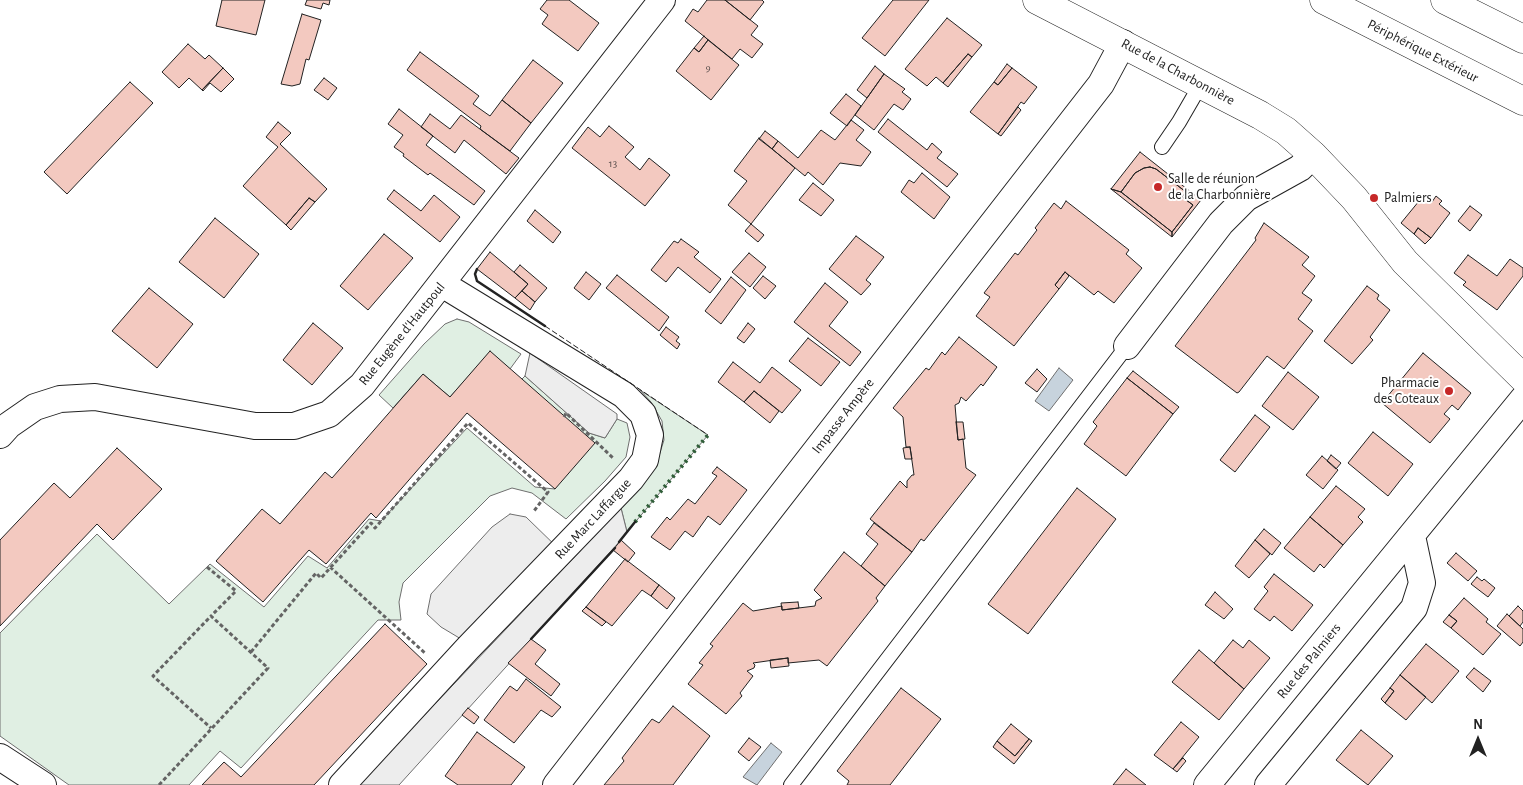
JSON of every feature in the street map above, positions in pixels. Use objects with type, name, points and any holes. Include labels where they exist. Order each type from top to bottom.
[{"type":"main road","name":"Rue de la Charbonnière","points":[[1037,0],[1260,115],[1286,131],[1313,155],[1354,198],[1406,262],[1523,378]]},
{"type":"main road","name":"Périphérique Extérieur","points":[[1324,0],[1523,102]]},
{"type":"main road","points":[[1445,0],[1523,39]]},
{"type":"street","name":"Rue Eugène d'Hautpoul","points":[[0,434],[34,407],[60,399],[95,397],[255,426],[294,426],[330,414],[362,385],[662,0]]},
{"type":"street","name":"Impasse Ampère","points":[[556,785],[1101,84],[1123,43]]},
{"type":"street","points":[[1127,346],[1222,223],[1246,198],[1300,168],[1313,155]]},
{"type":"street","name":"Rue Marc Laffargue","points":[[342,785],[445,673],[631,479],[645,460],[650,435],[643,414],[624,394],[442,284]]},
{"type":"street","name":"Rue des Palmiers","points":[[1207,785],[1523,399]]},
{"type":"street","points":[[1268,785],[1414,608],[1422,583],[1412,536]]},
{"type":"street","points":[[0,757],[43,785]]},
{"type":"lane","points":[[1162,147],[1201,84]]},
{"type":"lane","points":[[791,785],[1127,346]]},
{"type":"path","points":[[564,417],[566,413],[589,433],[620,464],[631,479]]},
{"type":"path","points":[[251,652],[316,573],[321,578],[370,523],[375,528],[468,423],[548,492],[534,512]]},
{"type":"path","points":[[207,567],[236,591],[153,676],[211,728]]},
{"type":"path","points":[[330,567],[445,673]]},
{"type":"path","points":[[159,785],[268,668],[211,616]]},
{"type":"green space","points":[[457,319],[469,322],[521,354],[510,369],[490,352],[450,397],[423,374],[393,408],[379,395],[424,344],[445,324]]},
{"type":"green space","points":[[525,376],[589,433],[605,438],[617,419],[627,423],[630,437],[626,457],[605,481],[566,519],[532,493],[512,488],[490,496],[403,583],[399,602],[401,620],[378,620],[241,768],[220,751],[189,785],[69,785],[0,736],[0,633],[97,534],[169,604],[210,564],[264,607],[308,556],[327,568],[369,519],[381,521],[467,428],[535,487],[555,489],[522,379]]},
{"type":"green space","points":[[640,390],[708,435],[627,532],[621,508],[657,462],[664,440],[662,421],[651,402]]},
{"type":"shaded area","points":[[530,353],[617,414],[617,419],[605,438],[589,433],[525,376]]},
{"type":"shaded area","points":[[1059,368],[1073,380],[1049,411],[1035,401]]},
{"type":"shaded area","points":[[621,508],[627,532],[621,540],[399,785],[358,785]]},
{"type":"shaded area","points":[[510,514],[526,517],[562,552],[461,639],[441,627],[427,614],[431,594],[492,527]]},
{"type":"shaded area","points":[[771,743],[782,752],[757,785],[743,777]]},
{"type":"building","points":[[222,0],[265,0],[256,35],[216,26]]},
{"type":"building","points":[[307,0],[330,0],[329,5],[323,3],[321,9],[305,5]]},
{"type":"building","points":[[547,0],[569,0],[599,23],[578,51],[542,24],[548,15],[540,9]]},
{"type":"building","points":[[707,0],[725,0],[758,26],[751,35],[763,44],[752,58],[740,49],[732,59],[685,21],[693,9],[698,12]]},
{"type":"building","points":[[725,0],[762,0],[764,2],[750,20]]},
{"type":"building","points":[[893,0],[929,0],[885,56],[862,38]]},
{"type":"building","points":[[302,14],[321,20],[309,60],[306,59],[300,84],[292,86],[281,84]]},
{"type":"building","points":[[947,18],[982,45],[972,57],[968,54],[943,83],[936,77],[927,86],[905,69]]},
{"type":"building","points":[[704,36],[708,40],[699,52],[694,48]]},
{"type":"building","points":[[708,40],[739,65],[711,100],[676,71],[694,48],[699,52]]},
{"type":"building","points":[[188,44],[205,59],[209,55],[223,68],[202,90],[189,78],[179,88],[162,72]]},
{"type":"building","points":[[420,52],[479,96],[473,104],[490,116],[502,100],[531,123],[510,151],[480,129],[481,126],[407,70]]},
{"type":"building","points":[[968,54],[972,57],[948,87],[943,83]]},
{"type":"building","points":[[533,60],[563,83],[531,123],[502,100]]},
{"type":"building","points":[[1007,64],[1012,68],[998,85],[994,82]]},
{"type":"building","points":[[875,66],[884,74],[867,98],[857,90]]},
{"type":"building","points":[[223,68],[234,79],[221,92],[210,83],[203,91],[202,90]]},
{"type":"building","points":[[1012,68],[1037,87],[1024,104],[1021,102],[998,134],[970,112],[994,82],[998,85]]},
{"type":"building","points":[[884,74],[905,89],[902,92],[911,99],[903,110],[894,104],[874,130],[855,115]]},
{"type":"building","points":[[324,78],[337,88],[328,100],[314,90]]},
{"type":"building","points":[[130,82],[153,103],[67,194],[44,172]]},
{"type":"building","points":[[846,94],[861,106],[847,126],[830,113]]},
{"type":"building","points":[[1018,107],[1021,110],[1001,136],[998,134]]},
{"type":"building","points":[[399,109],[433,136],[426,145],[485,191],[474,205],[430,173],[428,175],[394,147],[403,135],[388,124]]},
{"type":"building","points":[[430,114],[450,129],[461,115],[519,158],[506,174],[464,140],[455,153],[421,127]]},
{"type":"building","points":[[888,119],[927,150],[932,143],[942,152],[937,158],[958,174],[947,187],[878,132]]},
{"type":"building","points":[[851,120],[864,130],[856,140],[871,152],[861,166],[840,163],[823,185],[808,172],[805,176],[772,149],[778,141],[798,158],[821,130],[835,140]]},
{"type":"building","points":[[278,122],[291,133],[280,144],[327,189],[315,202],[309,198],[286,225],[243,186],[278,147],[266,137]]},
{"type":"building","points":[[609,126],[634,147],[625,157],[640,170],[649,158],[670,175],[645,206],[572,148],[588,127],[600,137]]},
{"type":"building","points":[[765,131],[778,141],[772,149],[759,139]]},
{"type":"building","points":[[759,138],[795,168],[751,224],[728,205],[747,181],[734,171]]},
{"type":"building","points":[[1140,152],[1201,200],[1172,237],[1172,232],[1193,205],[1182,197],[1186,192],[1156,169],[1150,167],[1135,173],[1121,192],[1111,189]]},
{"type":"building","points":[[1150,167],[1156,169],[1186,192],[1182,197],[1193,205],[1172,232],[1121,192],[1135,173]]},
{"type":"building","points":[[922,173],[950,197],[934,219],[901,192],[909,180],[914,183]]},
{"type":"building","points":[[813,183],[834,200],[821,216],[799,200]]},
{"type":"building","points":[[1111,189],[1121,192],[1172,232],[1172,237]]},
{"type":"building","points":[[394,190],[421,211],[434,195],[460,217],[440,242],[387,199]]},
{"type":"building","points":[[1424,195],[1432,202],[1436,196],[1442,201],[1439,204],[1450,213],[1431,238],[1418,228],[1414,234],[1401,223]]},
{"type":"building","points":[[309,198],[315,202],[291,230],[286,225]]},
{"type":"building","points":[[1066,201],[1129,250],[1126,254],[1142,268],[1114,303],[1098,291],[1094,295],[1065,272],[1055,285],[1059,289],[1014,346],[976,316],[990,297],[984,293],[1015,253],[1018,255],[1054,203],[1061,209]]},
{"type":"building","points":[[1470,206],[1482,215],[1470,231],[1458,221]]},
{"type":"building","points":[[535,210],[561,232],[553,243],[527,221]]},
{"type":"building","points":[[215,218],[259,254],[224,298],[179,262]]},
{"type":"building","points":[[1264,223],[1309,257],[1302,265],[1315,276],[1302,293],[1312,300],[1298,319],[1313,331],[1284,369],[1267,356],[1237,393],[1175,346],[1256,240],[1255,238]]},
{"type":"building","points":[[751,224],[764,235],[758,242],[745,231]]},
{"type":"building","points":[[1418,228],[1431,238],[1425,244],[1414,234]]},
{"type":"building","points":[[384,234],[413,258],[368,310],[340,286]]},
{"type":"building","points":[[856,236],[884,257],[866,280],[871,284],[861,295],[829,269]]},
{"type":"building","points":[[681,239],[699,252],[694,257],[721,279],[710,293],[678,267],[666,282],[651,270],[674,241],[678,243]]},
{"type":"building","points":[[490,252],[528,284],[515,298],[477,269]]},
{"type":"building","points":[[749,253],[766,267],[750,287],[732,272]]},
{"type":"building","points":[[1468,255],[1497,276],[1510,259],[1523,268],[1523,276],[1497,310],[1463,285],[1466,282],[1454,273]]},
{"type":"building","points":[[520,265],[547,288],[535,302],[522,291],[528,284],[514,272]]},
{"type":"building","points":[[586,272],[601,284],[589,300],[574,288]]},
{"type":"building","points":[[1065,272],[1069,276],[1059,289],[1055,285]]},
{"type":"building","points":[[617,275],[669,317],[659,331],[606,288]]},
{"type":"building","points":[[763,276],[776,286],[765,299],[753,288]]},
{"type":"building","points":[[731,277],[746,290],[721,324],[705,311]]},
{"type":"building","points":[[825,283],[848,302],[829,326],[861,352],[850,366],[794,322]]},
{"type":"building","points":[[1367,286],[1379,295],[1377,299],[1390,310],[1370,337],[1373,340],[1352,364],[1324,341]]},
{"type":"building","points":[[149,288],[193,324],[157,368],[112,331]]},
{"type":"building","points":[[522,291],[535,302],[530,310],[515,298]]},
{"type":"building","points":[[313,323],[343,348],[312,385],[283,360]]},
{"type":"building","points":[[748,323],[755,329],[744,343],[737,338]]},
{"type":"building","points":[[666,327],[679,337],[676,341],[680,344],[677,349],[660,335]]},
{"type":"building","points":[[959,337],[997,367],[983,386],[981,384],[966,401],[961,397],[959,403],[955,405],[958,440],[963,439],[966,468],[976,475],[924,541],[921,539],[912,552],[870,519],[900,481],[907,488],[907,481],[914,475],[910,447],[906,447],[903,417],[893,408],[926,368],[929,370],[942,352],[945,355]]},
{"type":"building","points":[[808,338],[840,362],[821,386],[789,361]]},
{"type":"building","points":[[490,351],[595,443],[555,489],[467,413],[376,518],[371,513],[326,564],[309,550],[263,602],[216,561],[262,509],[280,524],[325,472],[332,478],[423,374],[450,397]]},
{"type":"building","points":[[1423,353],[1471,393],[1458,410],[1452,405],[1444,414],[1450,419],[1430,443],[1382,403]]},
{"type":"building","points":[[733,362],[760,383],[772,367],[801,390],[782,413],[754,391],[744,402],[718,382]]},
{"type":"building","points":[[1037,369],[1047,379],[1037,392],[1025,383]]},
{"type":"building","points":[[1133,371],[1179,407],[1173,414],[1127,378]]},
{"type":"building","points":[[1288,372],[1319,397],[1293,430],[1262,406]]},
{"type":"building","points":[[1127,378],[1173,414],[1126,476],[1084,444],[1097,426],[1093,422]]},
{"type":"building","points":[[754,391],[779,411],[770,423],[744,402]]},
{"type":"building","points":[[1255,415],[1270,427],[1235,472],[1220,460]]},
{"type":"building","points":[[956,422],[963,422],[965,439],[958,440]]},
{"type":"building","points":[[1373,432],[1413,464],[1388,496],[1348,463]]},
{"type":"building","points":[[910,447],[912,459],[905,459],[903,448]]},
{"type":"building","points":[[117,448],[162,489],[113,540],[97,524],[0,626],[0,540],[54,483],[70,498]]},
{"type":"building","points":[[1331,455],[1341,463],[1336,469],[1327,461]]},
{"type":"building","points":[[1322,456],[1338,470],[1323,489],[1306,475]]},
{"type":"building","points":[[717,467],[747,490],[720,525],[708,516],[693,537],[685,531],[670,550],[651,537],[667,517],[670,520],[688,499],[695,504],[717,476],[712,473]]},
{"type":"building","points":[[1336,486],[1365,509],[1358,517],[1363,522],[1343,545],[1310,517]]},
{"type":"building","points":[[1077,488],[1116,519],[1028,634],[988,604]]},
{"type":"building","points":[[1310,517],[1343,545],[1324,568],[1320,564],[1314,572],[1284,548]]},
{"type":"building","points":[[874,523],[912,552],[885,586],[861,566],[878,544],[866,534]]},
{"type":"building","points":[[1264,529],[1281,543],[1272,555],[1255,540]]},
{"type":"building","points":[[621,540],[635,553],[628,562],[613,550]]},
{"type":"building","points":[[1255,540],[1270,554],[1249,578],[1235,566]]},
{"type":"building","points":[[844,552],[885,586],[876,598],[878,601],[827,666],[819,660],[788,663],[788,658],[753,663],[755,665],[754,668],[747,671],[753,676],[740,693],[742,696],[726,714],[688,684],[703,665],[699,663],[713,646],[710,644],[743,603],[753,611],[782,606],[782,610],[815,606],[816,601],[822,598],[814,590]]},
{"type":"building","points":[[1456,553],[1477,571],[1468,581],[1447,563]]},
{"type":"building","points":[[625,559],[659,585],[651,596],[642,590],[612,626],[586,607]]},
{"type":"building","points":[[1274,574],[1313,605],[1292,631],[1274,616],[1270,621],[1254,609],[1268,591],[1264,587]]},
{"type":"building","points":[[1477,577],[1482,581],[1484,579],[1495,588],[1488,597],[1471,584]]},
{"type":"building","points":[[659,585],[675,598],[667,609],[651,596]]},
{"type":"building","points":[[1215,592],[1233,609],[1224,619],[1205,605]]},
{"type":"building","points":[[1464,598],[1488,619],[1486,622],[1501,634],[1483,655],[1451,628],[1457,621],[1449,615]]},
{"type":"building","points":[[798,602],[799,608],[782,610],[781,603]]},
{"type":"building","points":[[1518,606],[1523,611],[1523,622],[1520,626],[1509,616]]},
{"type":"building","points":[[586,607],[606,622],[602,626],[582,611]]},
{"type":"building","points":[[1507,614],[1523,629],[1523,642],[1520,646],[1497,626]]},
{"type":"building","points":[[1449,615],[1457,621],[1451,628],[1443,622]]},
{"type":"building","points":[[385,624],[427,664],[314,785],[202,785],[224,762],[241,777]]},
{"type":"building","points":[[531,639],[546,650],[535,664],[560,684],[551,696],[508,663]]},
{"type":"building","points":[[1233,640],[1243,648],[1249,640],[1270,658],[1244,689],[1214,663]]},
{"type":"building","points":[[1426,644],[1459,671],[1432,703],[1400,675]]},
{"type":"building","points":[[1199,650],[1244,689],[1219,720],[1172,682]]},
{"type":"building","points":[[788,658],[789,666],[771,668],[770,660]]},
{"type":"building","points":[[1474,668],[1491,681],[1483,692],[1466,677]]},
{"type":"building","points":[[1400,675],[1426,697],[1406,720],[1385,703],[1394,691],[1390,688]]},
{"type":"building","points":[[526,679],[561,707],[552,717],[541,710],[514,743],[484,720],[510,686],[517,691]]},
{"type":"building","points":[[901,688],[941,719],[890,785],[847,785],[849,781],[837,771]]},
{"type":"building","points":[[1390,688],[1394,691],[1385,703],[1381,699]]},
{"type":"building","points":[[673,706],[710,736],[673,785],[604,785],[624,761],[622,758],[652,719],[659,723]]},
{"type":"building","points":[[468,708],[479,717],[474,724],[462,715]]},
{"type":"building","points":[[1181,722],[1199,737],[1173,769],[1154,755]]},
{"type":"building","points":[[1011,724],[1029,739],[1015,756],[997,741]]},
{"type":"building","points":[[1361,730],[1393,756],[1368,785],[1336,760]]},
{"type":"building","points":[[477,732],[525,767],[511,785],[458,785],[445,776]]},
{"type":"building","points":[[749,738],[761,747],[749,761],[738,752]]},
{"type":"building","points":[[1029,739],[1032,741],[1014,764],[993,747],[997,741],[1015,756]]},
{"type":"building","points":[[1183,758],[1186,761],[1177,772],[1173,769]]},
{"type":"building","points":[[1126,769],[1146,785],[1113,785]]},
{"type":"hedge","points":[[635,522],[708,435]]},
{"type":"fence","points":[[545,326],[708,435]]},
{"type":"wall","points":[[477,269],[475,274],[477,281],[545,326]]},
{"type":"wall","points":[[619,542],[635,522]]},
{"type":"wall","points":[[531,639],[615,548]]},
{"type":"place","name":"Salle de réunion de la Charbonnière","points":[[1158,187]]},
{"type":"place","name":"Palmiers","points":[[1374,198]]},
{"type":"place","name":"Pharmacie des Coteaux","points":[[1449,391]]}]
